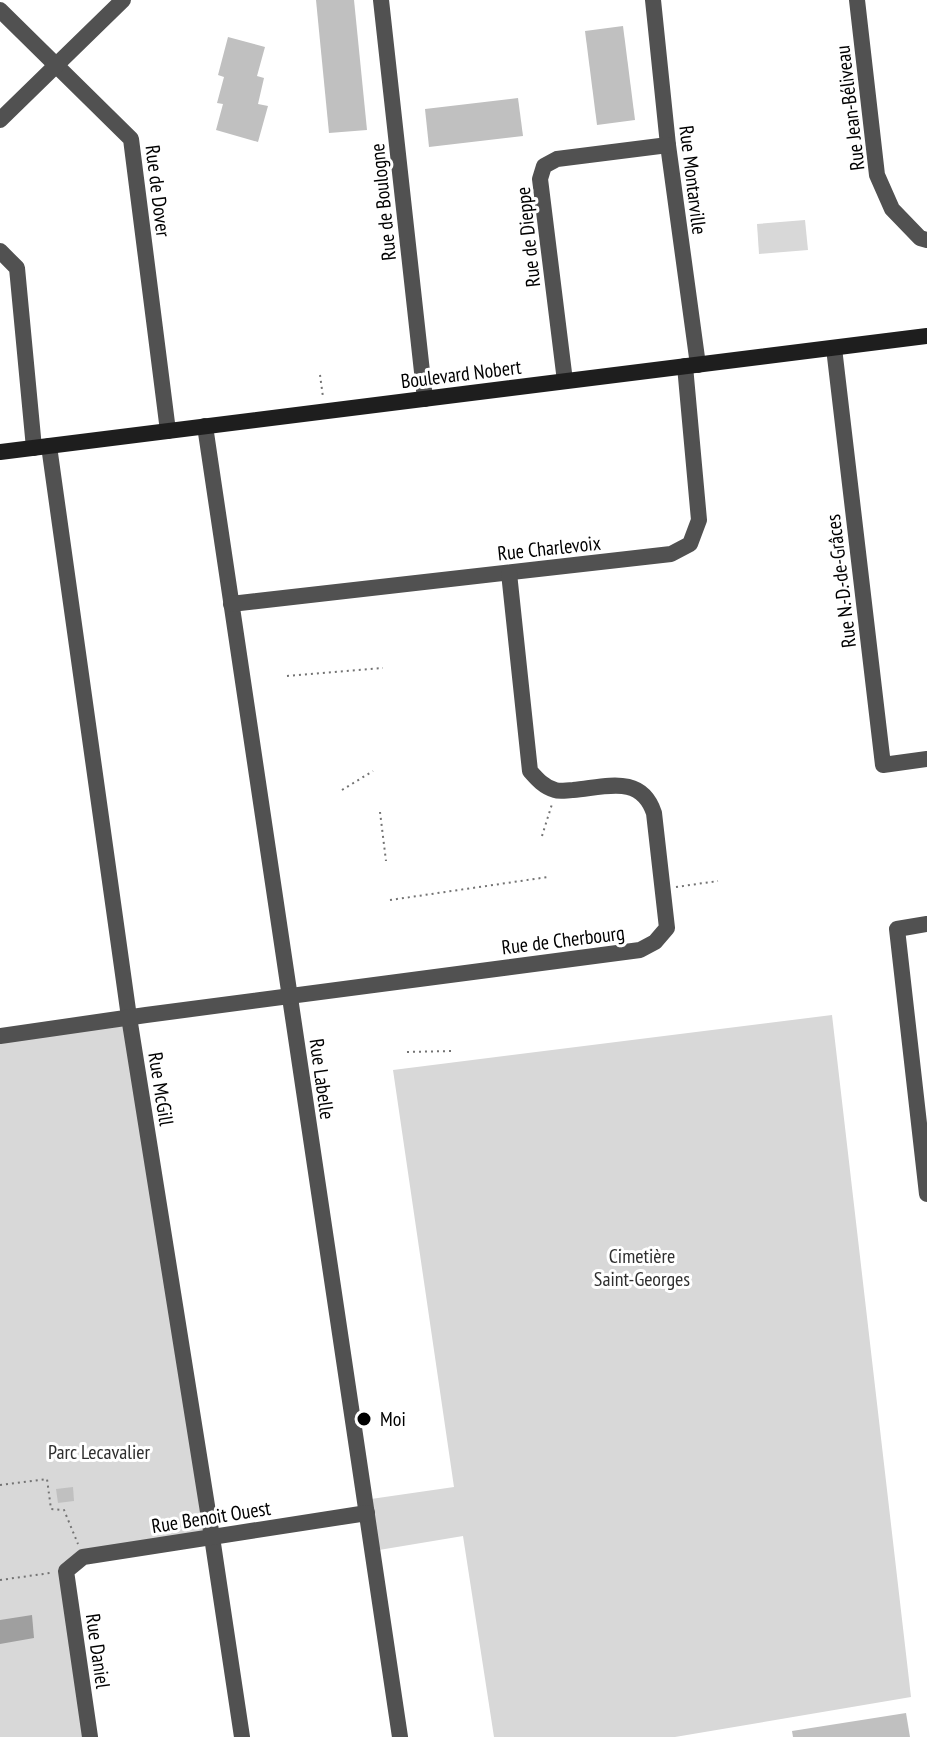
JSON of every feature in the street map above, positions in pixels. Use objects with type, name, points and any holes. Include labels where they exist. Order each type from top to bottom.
[{"type":"street","points":[[0,120],[123,0]]},
{"type":"street","name":"Rue de Boulogne","points":[[381,0],[425,399]]},
{"type":"street","name":"Rue Montarville","points":[[653,0],[691,365]]},
{"type":"street","name":"Rue Jean-Béliveau","points":[[857,0],[877,175],[892,209],[920,238],[927,240]]},
{"type":"street","name":"Rue de Dover","points":[[0,10],[131,139],[168,431]]},
{"type":"street","name":"Rue de Dieppe","points":[[565,381],[540,179],[544,166],[557,159],[668,145]]},
{"type":"street","name":"Rue McGill","points":[[0,251],[17,268],[41,447],[242,1737]]},
{"type":"street","name":"Boulevard Nobert","points":[[0,452],[927,336]]},
{"type":"street","name":"Rue N.-D.-de-Grâces","points":[[834,348],[883,765],[927,759]]},
{"type":"street","name":"Rue Charlevoix","points":[[231,604],[671,554],[690,544],[699,520],[691,365]]},
{"type":"street","name":"Rue Labelle","points":[[205,426],[400,1737]]},
{"type":"street","points":[[509,573],[530,771],[542,784],[556,791]]},
{"type":"street","name":"Rue de Cherbourg","points":[[0,1036],[640,950],[655,942],[667,928],[654,813],[650,803],[642,792],[623,785],[556,791]]},
{"type":"street","points":[[927,924],[897,929],[927,1194]]},
{"type":"street","name":"Rue Benoit Ouest","points":[[83,1557],[367,1513]]},
{"type":"street","points":[[66,1571],[83,1557]]},
{"type":"street","name":"Rue Daniel","points":[[66,1571],[90,1737]]},
{"type":"path","points":[[320,375],[325,411]]},
{"type":"path","points":[[287,676],[383,668]]},
{"type":"path","points":[[342,790],[373,771]]},
{"type":"path","points":[[542,836],[556,791]]},
{"type":"path","points":[[380,812],[386,861]]},
{"type":"path","points":[[390,900],[548,877]]},
{"type":"path","points":[[663,889],[718,881]]},
{"type":"path","points":[[407,1052],[454,1051]]},
{"type":"path","points":[[0,1485],[47,1479],[51,1509],[64,1510],[83,1557]]},
{"type":"path","points":[[0,1580],[66,1571]]},
{"type":"green space","points":[[805,220],[808,250],[759,254],[757,224]]},
{"type":"green space","name":"Cimetière Saint-Georges","points":[[832,1015],[911,1697],[675,1737],[494,1737],[463,1536],[373,1551],[364,1500],[454,1487],[393,1070]]},
{"type":"green space","name":"Parc Lecavalier","points":[[129,1017],[212,1537],[83,1557],[67,1571],[90,1737],[0,1737],[0,1036]]},
{"type":"shaded area","points":[[32,1615],[34,1638],[0,1644],[0,1620]]},
{"type":"building","points":[[316,0],[354,0],[367,130],[329,133]]},
{"type":"building","points":[[623,26],[635,120],[597,125],[585,31]]},
{"type":"building","points":[[228,37],[265,47],[257,76],[264,78],[258,104],[268,106],[258,142],[216,130],[223,104],[217,103],[224,77],[218,75]]},
{"type":"building","points":[[518,98],[523,136],[429,147],[425,109]]},
{"type":"building","points":[[73,1487],[74,1501],[58,1503],[56,1489]]},
{"type":"building","points":[[906,1713],[910,1737],[793,1737],[792,1731]]},
{"type":"place","name":"Moi","points":[[364,1419]]}]
